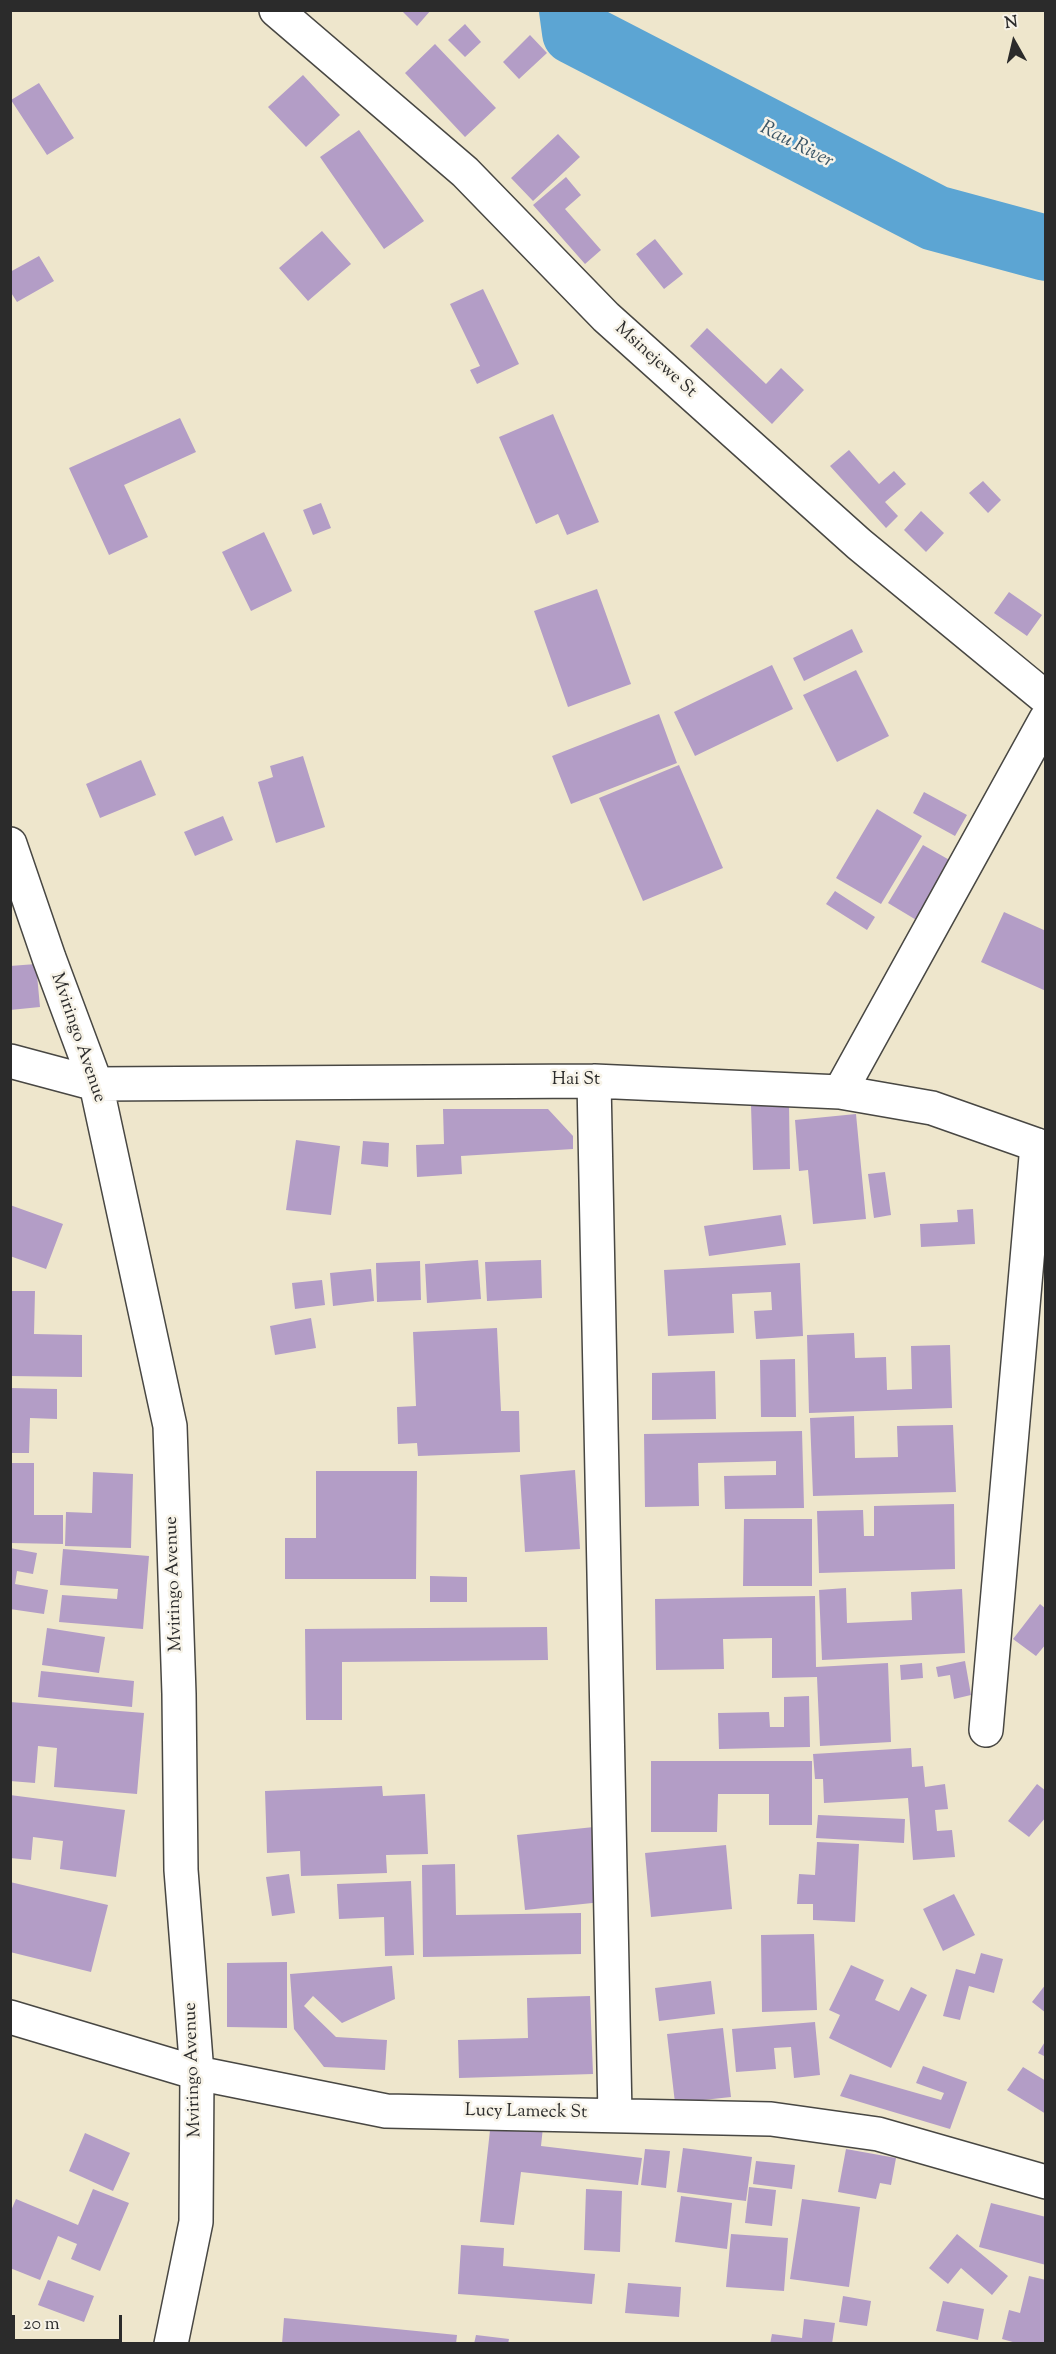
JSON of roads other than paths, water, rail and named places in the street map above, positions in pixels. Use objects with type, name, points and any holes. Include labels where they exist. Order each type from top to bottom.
[{"type":"street","name":"Msinejewe St","points":[[276,10],[465,172],[606,317],[859,544],[1046,698]]},
{"type":"street","points":[[840,1092],[1046,719]]},
{"type":"street","name":"Mviringo Avenue","points":[[10,844],[96,1084],[170,1426],[179,1694],[181,1870],[197,2073],[196,2222],[171,2343]]},
{"type":"street","points":[[10,1061],[96,1084]]},
{"type":"street","points":[[594,1081],[615,2115]]},
{"type":"street","name":"Hai St","points":[[96,1084],[594,1081],[840,1092],[932,1108],[1041,1148]]},
{"type":"street","points":[[986,1730],[1041,1148]]},
{"type":"street","name":"Lucy Lameck St","points":[[10,2017],[197,2073],[386,2111],[771,2119],[878,2134],[1046,2182]]},
{"type":"waterway","name":"Rau River","points":[[572,10],[575,32],[935,218],[1046,248]]}]
